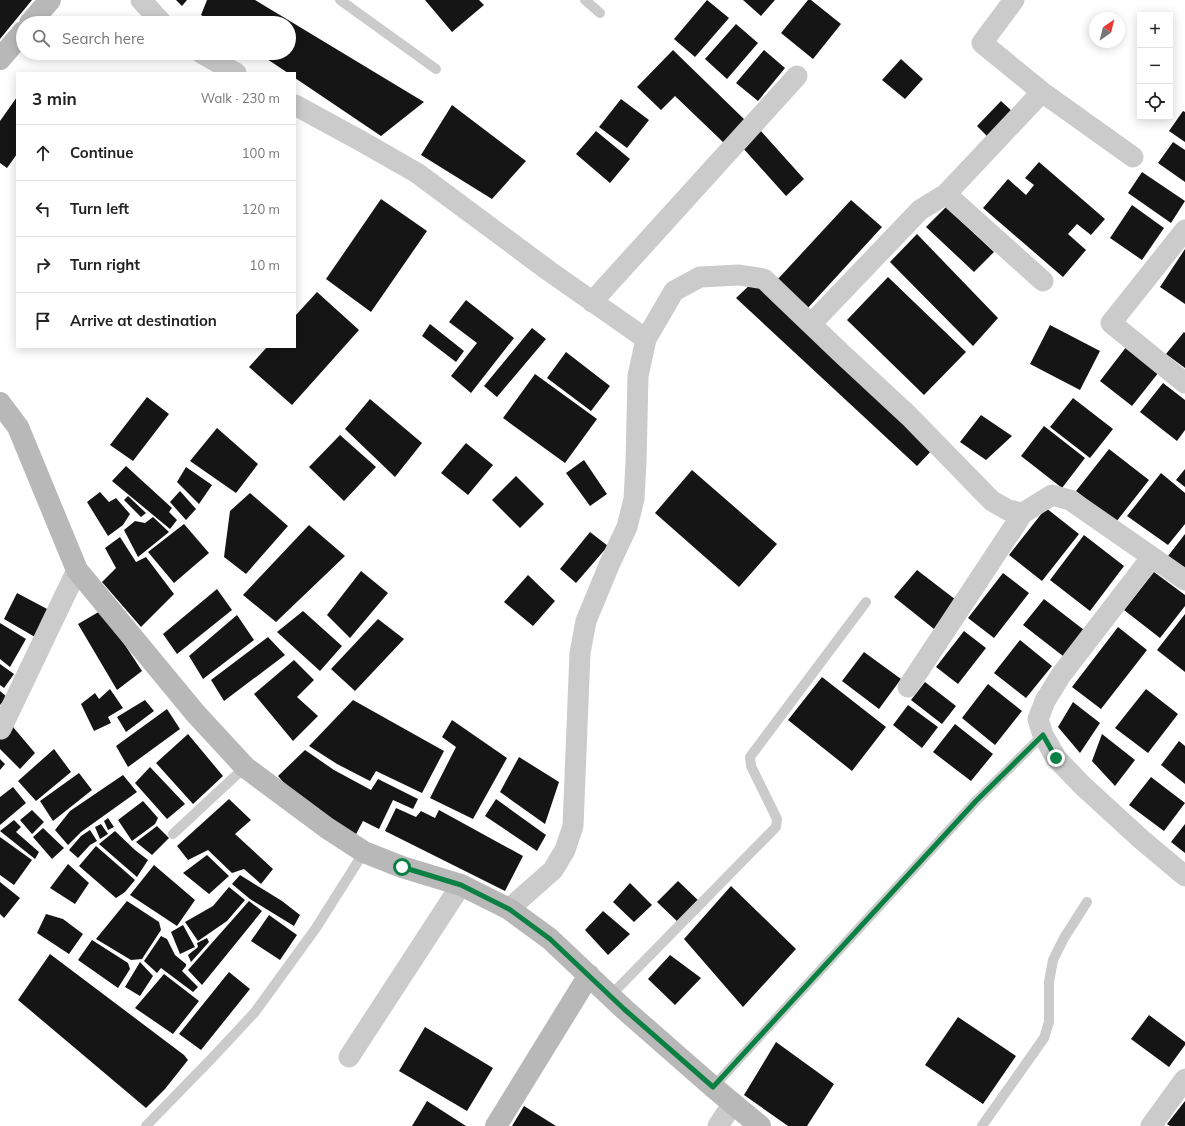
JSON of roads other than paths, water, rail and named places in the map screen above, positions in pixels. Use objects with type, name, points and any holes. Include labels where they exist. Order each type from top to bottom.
[{"type":"street","points":[[36,16],[50,0]]},
{"type":"street","points":[[141,0],[156,16]]},
{"type":"street","points":[[1014,0],[982,43],[1042,92],[1133,157]]},
{"type":"street","points":[[0,59],[16,40]]},
{"type":"street","points":[[213,60],[234,72]]},
{"type":"street","points":[[592,302],[797,76]]},
{"type":"street","points":[[811,324],[920,210],[946,194],[1042,92]]},
{"type":"street","points":[[296,106],[417,173],[592,302],[646,339]]},
{"type":"street","points":[[946,194],[1043,281]]},
{"type":"street","points":[[1185,230],[1111,322],[1185,383]]},
{"type":"street","points":[[509,909],[553,870],[565,850],[573,826],[580,653],[586,621],[627,527],[632,506],[636,462],[638,376],[646,339],[674,291],[700,277],[739,274],[764,279],[909,416],[992,501],[1008,510],[1023,513]]},
{"type":"street","points":[[0,403],[18,427],[77,570],[196,714],[245,767],[327,828],[364,852],[402,867],[461,885],[509,909],[550,939],[610,996],[713,1087],[760,1126]]},
{"type":"street","points":[[908,687],[1023,513],[1052,495],[1070,500],[1185,580]]},
{"type":"street","points":[[1152,558],[1061,675],[1045,701],[1038,719],[1043,735],[1056,758],[1083,786],[1142,840],[1185,876]]},
{"type":"street","points":[[1,729],[77,570]]},
{"type":"street","points":[[349,1057],[461,885]]},
{"type":"street","points":[[496,1126],[589,975]]},
{"type":"street","points":[[1151,1126],[1185,1080]]},
{"type":"street","points":[[718,1126],[733,1103]]},
{"type":"lane","points":[[340,0],[436,69]]},
{"type":"lane","points":[[585,0],[600,13]]},
{"type":"lane","points":[[610,996],[776,827],[777,819],[751,766],[750,758],[866,602]]},
{"type":"lane","points":[[713,1087],[976,801],[1043,735]]},
{"type":"lane","points":[[172,834],[245,767]]},
{"type":"lane","points":[[146,1126],[215,1056],[255,1012],[316,928],[364,852]]},
{"type":"lane","points":[[982,1126],[1044,1038],[1049,1022],[1049,982],[1053,960],[1064,938],[1086,902]]}]
